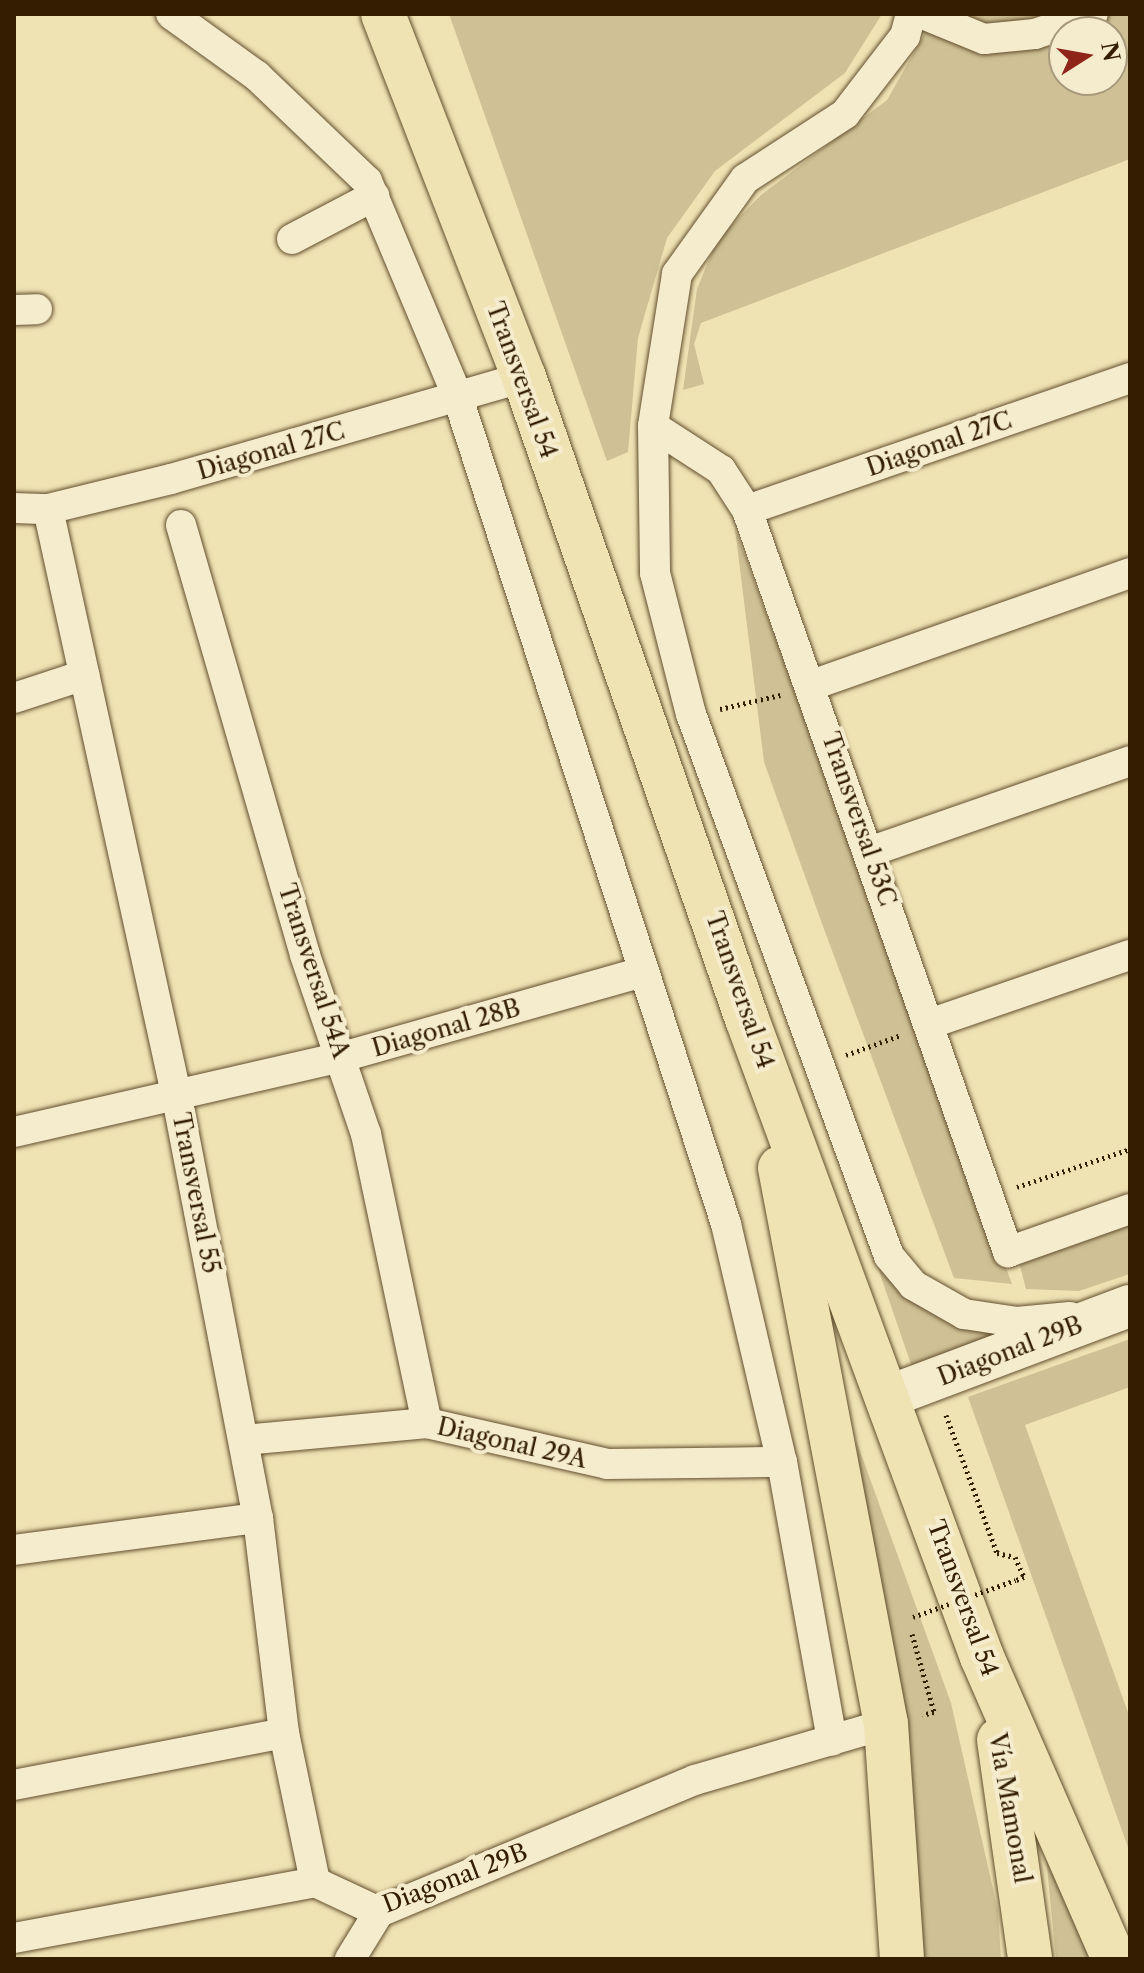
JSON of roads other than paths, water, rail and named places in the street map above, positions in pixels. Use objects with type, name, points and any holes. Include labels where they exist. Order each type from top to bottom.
[{"type":"main road","name":"Transversal 54","points":[[383,14],[524,377],[747,1019],[890,1396],[982,1657],[1114,1959]]},
{"type":"main road","points":[[747,1019],[808,1293],[886,1724],[902,1959]]},
{"type":"main road","name":"Vía Mamonal","points":[[982,1657],[1011,1799],[1030,1959]]},
{"type":"street","points":[[171,14],[339,148],[374,196],[458,398],[726,1224],[782,1462],[832,1741]]},
{"type":"street","points":[[911,14],[905,36],[845,114],[745,179],[693,245],[667,308],[653,426],[655,573],[672,657],[889,1256],[913,1285],[964,1314],[1017,1322],[1119,1310]]},
{"type":"street","points":[[923,14],[984,39],[1035,34],[1093,14]]},
{"type":"street","points":[[292,239],[374,196]]},
{"type":"street","name":"Diagonal 27C","points":[[14,508],[50,519],[524,377]]},
{"type":"street","name":"Diagonal 27C","points":[[747,510],[1130,378]]},
{"type":"street","name":"Transversal 53C","points":[[653,426],[721,470],[747,510],[932,1023],[1008,1252],[1130,1209]]},
{"type":"street","name":"Transversal 55","points":[[50,519],[62,585],[177,1098],[244,1440],[258,1518],[284,1733],[315,1882]]},
{"type":"street","name":"Transversal 54A","points":[[181,525],[305,955],[366,1134],[427,1423]]},
{"type":"street","points":[[812,685],[1130,573]]},
{"type":"street","points":[[14,698],[84,675]]},
{"type":"street","points":[[869,852],[1130,761]]},
{"type":"street","points":[[932,1023],[1130,955]]},
{"type":"street","name":"Diagonal 28B","points":[[14,1132],[177,1098],[342,1057],[642,972]]},
{"type":"street","name":"Diagonal 29B","points":[[890,1396],[1119,1310]]},
{"type":"street","name":"Diagonal 29A","points":[[244,1440],[427,1423],[607,1464],[782,1462]]},
{"type":"street","points":[[14,1550],[258,1518]]},
{"type":"street","name":"Diagonal 29B","points":[[315,1882],[379,1912],[695,1780],[886,1724]]},
{"type":"street","points":[[14,1785],[284,1733]]},
{"type":"street","points":[[14,1938],[315,1882]]},
{"type":"street","points":[[350,1959],[379,1912]]}]
